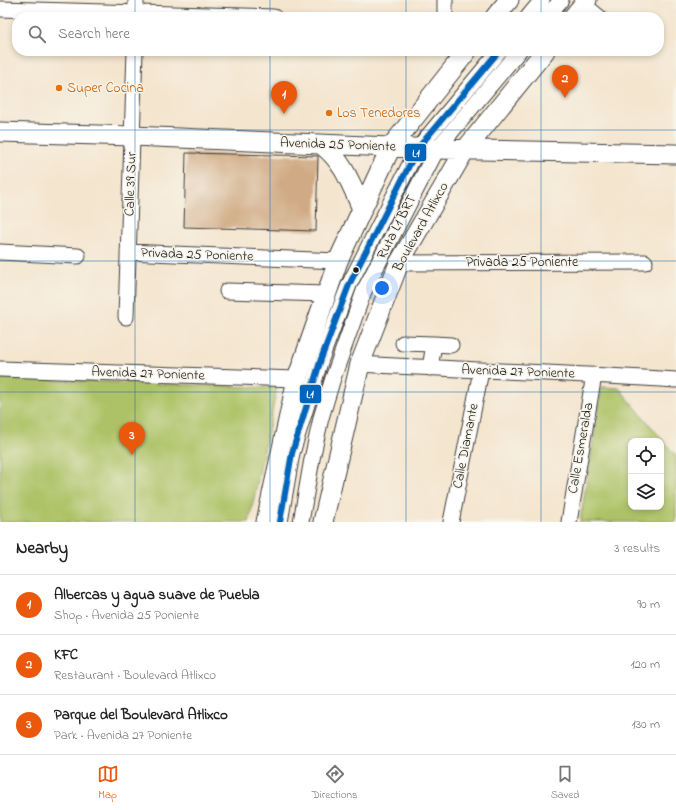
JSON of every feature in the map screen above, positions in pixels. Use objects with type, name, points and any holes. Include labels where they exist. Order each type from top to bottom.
[{"type":"main road","points":[[499,12],[509,0]]},
{"type":"main road","points":[[266,522],[297,380],[338,261],[391,147],[464,56]]},
{"type":"main road","name":"Boulevard Atlixco","points":[[323,522],[360,364],[399,263],[465,150],[541,56]]},
{"type":"main road","name":"Avenida 25 Poniente","points":[[0,132],[465,150],[676,154]]},
{"type":"main road","points":[[322,145],[333,153],[348,175],[362,209]]},
{"type":"street","points":[[445,0],[445,12]]},
{"type":"street","points":[[532,12],[542,0]]},
{"type":"street","points":[[551,12],[562,0]]},
{"type":"street","points":[[581,7],[590,12]]},
{"type":"street","points":[[0,9],[136,10],[175,12]]},
{"type":"street","name":"Calle 39 Sur","points":[[126,317],[135,56]]},
{"type":"street","name":"Ruta L1 BRT","points":[[280,522],[292,453],[321,360],[346,292],[418,148],[495,56]]},
{"type":"street","name":"Ruta L1 BRT","points":[[301,522],[321,418],[333,378],[361,298],[437,149],[515,56]]},
{"type":"street","points":[[0,252],[78,256]]},
{"type":"street","name":"Privada 25 Poniente","points":[[128,252],[338,261]]},
{"type":"street","name":"Privada 25 Poniente","points":[[399,263],[645,262]]},
{"type":"street","points":[[228,291],[326,294]]},
{"type":"street","points":[[402,342],[451,345]]},
{"type":"street","points":[[430,368],[434,344]]},
{"type":"street","name":"Avenida 27 Poniente","points":[[360,364],[481,371],[594,374],[676,380]]},
{"type":"street","name":"Avenida 27 Poniente","points":[[0,369],[297,380]]},
{"type":"street","name":"Calle Diamante","points":[[451,522],[481,371]]},
{"type":"street","name":"Calle Esmeralda","points":[[569,522],[594,374]]},
{"type":"green space","points":[[0,378],[277,388],[249,522],[0,522]]},
{"type":"green space","points":[[602,387],[619,388],[661,438],[628,438],[628,510],[664,510],[664,442],[676,456],[676,522],[580,522]]},
{"type":"building","points":[[186,153],[318,156],[316,231],[184,227]]},
{"type":"transit line","name":"L1","points":[[280,522],[292,453],[321,359],[349,285],[418,148],[495,56]]},
{"type":"place","name":"Super Cocina","points":[[59,88]]},
{"type":"place","name":"KFC","points":[[565,98]]},
{"type":"place","name":"Los Tenedores","points":[[329,113]]},
{"type":"place","name":"Albercas y agua suave de Puebla","points":[[284,114]]},
{"type":"place","name":"Parque del Boulevard Atlixco","points":[[132,455]]}]
